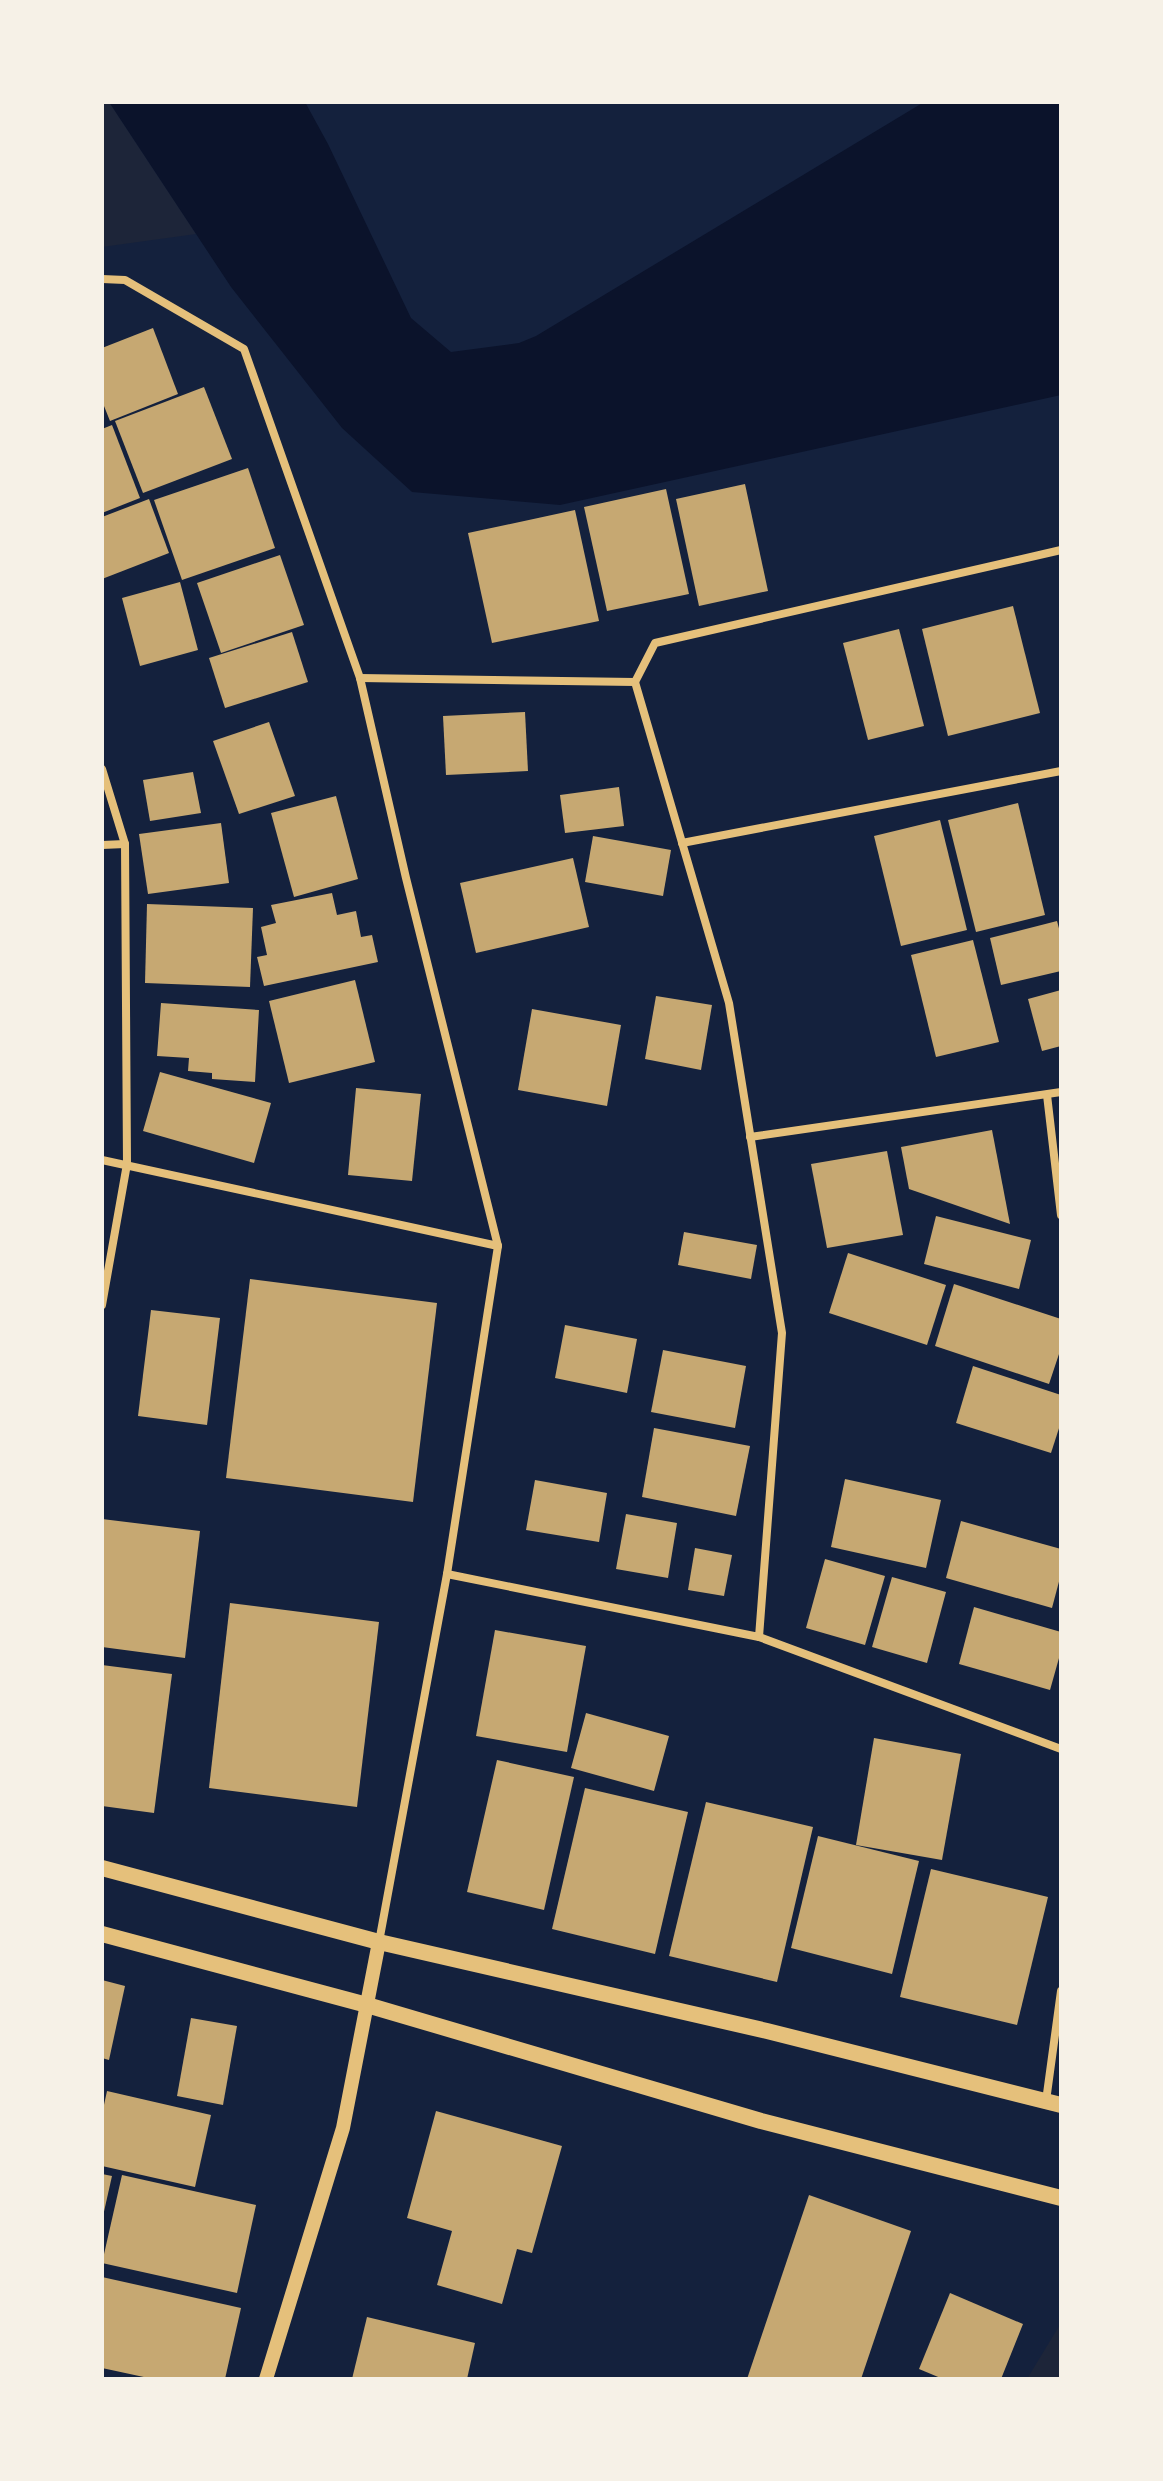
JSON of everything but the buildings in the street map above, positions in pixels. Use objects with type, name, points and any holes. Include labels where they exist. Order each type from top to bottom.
[{"type":"main road","points":[[102,1868],[379,1942],[767,2031],[1054,2103]]},
{"type":"main road","points":[[102,1934],[367,2005],[761,2121],[1061,2198]]},
{"type":"street","points":[[102,279],[125,280],[244,349],[360,678],[406,878],[498,1246],[447,1574],[343,2128],[266,2379]]},
{"type":"street","points":[[759,1637],[782,1333],[729,1003],[635,682],[655,643],[1061,550]]},
{"type":"street","points":[[360,678],[635,682]]},
{"type":"street","points":[[102,769],[125,844],[127,1164],[102,1305]]},
{"type":"street","points":[[682,843],[1061,771]]},
{"type":"street","points":[[102,845],[125,844]]},
{"type":"street","points":[[750,1137],[1061,1092]]},
{"type":"street","points":[[1047,1095],[1061,1215]]},
{"type":"street","points":[[102,1160],[498,1246]]},
{"type":"street","points":[[447,1574],[759,1637],[1061,1749]]},
{"type":"street","points":[[1054,2103],[1061,1991]]},
{"type":"shaded area","points":[[102,102],[109,102],[196,234],[102,247]]},
{"type":"shaded area","points":[[109,102],[305,102],[411,318],[451,352],[519,343],[536,336],[924,102],[1061,102],[1061,395],[560,505],[412,492],[342,428],[231,287]]},
{"type":"shaded area","points":[[1061,2323],[1061,2379],[1027,2379]]}]
